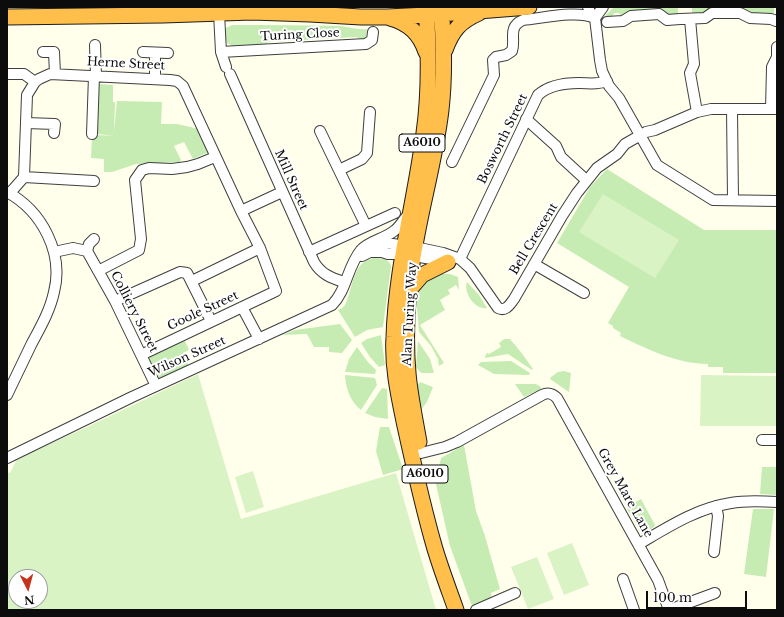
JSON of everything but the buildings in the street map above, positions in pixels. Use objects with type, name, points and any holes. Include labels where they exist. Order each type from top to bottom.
[{"type":"highway","points":[[310,14],[348,7]]},
{"type":"highway","points":[[7,17],[104,11],[162,11],[219,13],[252,12],[387,17],[435,10],[490,10],[529,7]]},
{"type":"highway","points":[[426,118],[432,108],[435,75],[435,10]]},
{"type":"highway","name":"Alan Turing Way","points":[[435,10],[444,53],[441,110],[433,159],[395,307],[394,340],[396,379],[412,459],[435,550],[456,610]]},
{"type":"highway","name":"Alan Turing Way","points":[[435,10],[429,60],[429,85],[426,118],[410,211],[410,290],[407,342],[408,372],[421,454],[440,534],[466,610]]},
{"type":"highway","points":[[444,53],[457,27],[474,16],[490,10]]},
{"type":"highway","points":[[387,17],[402,22],[414,30],[423,43],[429,60]]},
{"type":"highway","points":[[410,290],[422,275],[454,261]]},
{"type":"street","points":[[588,7],[595,18],[602,71],[613,92],[619,98],[654,162],[660,168],[713,200],[777,201]]},
{"type":"street","points":[[595,18],[603,7]]},
{"type":"street","points":[[219,13],[220,52]]},
{"type":"street","points":[[607,22],[624,21],[631,16],[659,14],[667,20],[705,18],[712,13],[740,13],[750,18],[771,19],[777,22]]},
{"type":"street","points":[[452,162],[492,79],[494,69],[493,60],[496,57],[506,55],[512,51],[514,28],[520,21],[577,14],[595,18]]},
{"type":"street","points":[[690,19],[694,64],[690,73],[697,112]]},
{"type":"street","name":"Turing Close","points":[[220,52],[366,44],[372,40],[372,32]]},
{"type":"street","points":[[92,134],[95,45]]},
{"type":"street","points":[[774,109],[772,67],[777,57],[777,47]]},
{"type":"street","points":[[43,52],[54,52],[55,74]]},
{"type":"street","points":[[143,52],[168,53]]},
{"type":"street","name":"Mill Street","points":[[220,52],[309,252],[321,272],[344,282]]},
{"type":"street","points":[[155,53],[155,79]]},
{"type":"street","points":[[7,74],[24,74],[35,82],[27,95],[24,177],[8,193],[20,200],[38,218],[49,238],[54,252],[57,273],[54,292],[45,318],[7,395]]},
{"type":"street","name":"Herne Street","points":[[35,82],[50,74],[177,81],[182,86],[260,248],[276,290]]},
{"type":"street","name":"Bosworth Street","points":[[454,261],[538,95],[549,87],[579,83],[596,84],[607,80]]},
{"type":"street","name":"Bell Crescent","points":[[454,261],[473,271],[496,305],[501,309],[508,306],[514,299],[562,216],[586,180],[604,162],[614,156],[625,144],[639,135],[655,130],[697,112],[711,109],[774,109]]},
{"type":"street","points":[[732,109],[733,200]]},
{"type":"street","points":[[339,170],[362,159],[367,153],[370,112]]},
{"type":"street","points":[[526,119],[556,146],[561,157],[586,180]]},
{"type":"street","points":[[26,123],[55,124],[54,133]]},
{"type":"street","points":[[320,130],[366,226]]},
{"type":"street","points":[[98,271],[139,250],[141,239],[135,180],[142,170],[149,168],[172,169],[187,167],[215,157]]},
{"type":"street","points":[[24,177],[94,181]]},
{"type":"street","points":[[241,211],[282,192]]},
{"type":"street","name":"Wilson Street","points":[[7,458],[156,386],[332,305],[339,298],[350,267],[362,249],[394,232],[410,211]]},
{"type":"street","points":[[309,252],[395,213]]},
{"type":"street","points":[[54,252],[73,248],[87,252],[89,244],[94,239]]},
{"type":"street","points":[[362,249],[377,243],[454,261]]},
{"type":"street","points":[[192,281],[260,248]]},
{"type":"street","points":[[355,260],[370,252],[382,252],[388,254],[409,251]]},
{"type":"street","name":"Colliery Street","points":[[87,252],[115,301],[156,386]]},
{"type":"street","points":[[534,264],[584,293]]},
{"type":"street","points":[[115,301],[180,272],[188,273],[211,321]]},
{"type":"street","name":"Goole Street","points":[[141,354],[276,290]]},
{"type":"street","points":[[242,307],[259,339]]},
{"type":"street","name":"Grey Mare Lane","points":[[421,454],[457,442],[532,400],[544,394],[551,394],[557,398],[639,544],[658,580],[669,610]]},
{"type":"street","points":[[762,440],[777,440]]},
{"type":"street","points":[[639,544],[690,515],[716,506],[735,502],[777,502]]},
{"type":"street","points":[[714,552],[718,516],[716,506]]},
{"type":"street","points":[[623,579],[634,610]]},
{"type":"street","points":[[476,610],[515,593]]},
{"type":"street","points":[[669,610],[715,593]]},
{"type":"green space","points":[[614,7],[678,7],[678,16],[621,17],[619,13],[614,13],[609,21],[601,25],[602,19]]},
{"type":"green space","points":[[692,7],[774,7],[774,16],[692,16]]},
{"type":"green space","points":[[232,25],[340,26],[367,29],[366,38],[363,40],[356,37],[269,42],[263,46],[234,47],[227,43],[224,32],[226,28]]},
{"type":"green space","points":[[98,84],[113,85],[113,102],[115,102],[114,132],[117,101],[162,102],[161,124],[177,124],[199,129],[209,152],[193,159],[184,142],[174,146],[181,160],[180,162],[136,164],[112,172],[104,172],[104,159],[91,158],[92,137],[97,138],[97,135],[114,136],[98,134],[98,119],[96,119]]},
{"type":"green space","points":[[607,169],[704,230],[777,230],[777,373],[723,373],[723,367],[708,367],[708,364],[674,359],[652,351],[620,336],[621,333],[608,323],[629,287],[557,243],[590,187]]},
{"type":"green space","points":[[603,194],[679,240],[655,278],[579,232]]},
{"type":"green space","points":[[373,258],[381,258],[386,260],[391,266],[383,327],[367,330],[355,337],[338,310],[345,305],[348,299],[357,270],[366,261]]},
{"type":"green space","points":[[438,274],[450,274],[458,277],[459,290],[456,285],[448,290],[450,294],[440,300],[445,310],[420,325],[444,363],[439,366],[438,359],[431,346],[419,332],[416,296],[422,283]]},
{"type":"green space","points":[[467,282],[479,295],[487,308],[474,304],[468,296],[466,286]]},
{"type":"green space","points":[[340,324],[352,340],[342,353],[329,352],[329,347],[314,347],[307,334],[282,335],[295,330]]},
{"type":"green space","points":[[381,335],[385,365],[379,367],[361,343],[367,339]]},
{"type":"green space","points":[[184,339],[189,350],[183,353],[189,366],[157,380],[146,357]]},
{"type":"green space","points":[[504,339],[510,339],[533,369],[532,370],[508,354],[485,358],[486,354],[489,354],[501,347],[499,343]]},
{"type":"green space","points":[[418,341],[430,359],[434,373],[421,373],[416,367]]},
{"type":"green space","points":[[357,347],[367,361],[376,370],[375,374],[345,372],[349,359]]},
{"type":"green space","points":[[511,361],[530,373],[529,375],[494,374],[478,365],[481,362]]},
{"type":"green space","points":[[564,371],[571,373],[569,392],[550,379],[558,372]]},
{"type":"green space","points":[[198,374],[241,519],[396,473],[436,610],[7,610],[7,472],[10,473],[17,459]]},
{"type":"green space","points":[[345,375],[375,378],[377,385],[361,410],[354,403],[349,394]]},
{"type":"green space","points":[[701,375],[777,376],[777,426],[700,426]]},
{"type":"green space","points":[[420,382],[433,387],[427,402],[421,410],[417,386]]},
{"type":"green space","points":[[515,384],[536,384],[541,387],[541,389],[524,397]]},
{"type":"green space","points":[[382,388],[387,389],[388,419],[375,417],[365,413]]},
{"type":"green space","points":[[380,427],[389,427],[403,469],[383,475],[376,451]]},
{"type":"green space","points":[[464,445],[476,511],[485,536],[500,589],[491,593],[491,599],[472,606],[450,546],[433,471],[438,473],[441,458]]},
{"type":"green space","points":[[762,467],[777,467],[777,495],[760,494]]},
{"type":"green space","points":[[253,471],[264,507],[246,513],[235,477]]},
{"type":"green space","points":[[641,499],[655,525],[644,533],[640,531],[626,507]]},
{"type":"green space","points":[[753,509],[774,509],[766,577],[744,574]]},
{"type":"green space","points":[[572,543],[589,585],[564,595],[547,553]]},
{"type":"green space","points":[[537,557],[554,599],[528,609],[511,567]]}]
